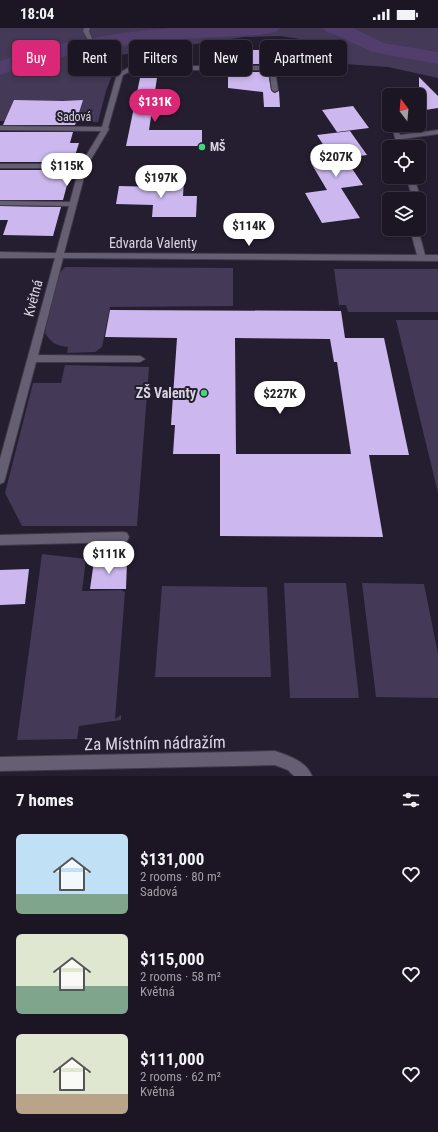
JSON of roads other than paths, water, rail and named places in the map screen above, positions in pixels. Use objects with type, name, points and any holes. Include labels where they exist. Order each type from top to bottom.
[{"type":"street","points":[[86,28],[91,40]]},
{"type":"street","name":"Sadová","points":[[0,128],[106,129],[120,74],[130,69],[260,68]]},
{"type":"street","points":[[273,76],[274,90]]},
{"type":"street","name":"Květná","points":[[0,479],[83,166],[106,129]]},
{"type":"street","points":[[396,132],[399,140]]},
{"type":"street","points":[[398,137],[438,132]]},
{"type":"street","points":[[0,166],[83,166]]},
{"type":"street","points":[[0,203],[72,204]]},
{"type":"street","points":[[416,236],[422,258]]},
{"type":"street","name":"Edvarda Valenty","points":[[0,254],[438,258]]},
{"type":"street","points":[[32,358],[140,358]]},
{"type":"street","points":[[0,540],[122,537]]},
{"type":"street","name":"Za Místním nádražím","points":[[0,764],[275,758],[293,765],[305,776]]},
{"type":"waterway","points":[[0,68],[44,54],[114,40],[183,33],[269,28]]},
{"type":"waterway","points":[[333,28],[339,29],[379,48],[438,58]]},
{"type":"place","name":"MŠ","points":[[202,147]]},
{"type":"place","name":"ZŠ Valenty","points":[[204,393]]}]
